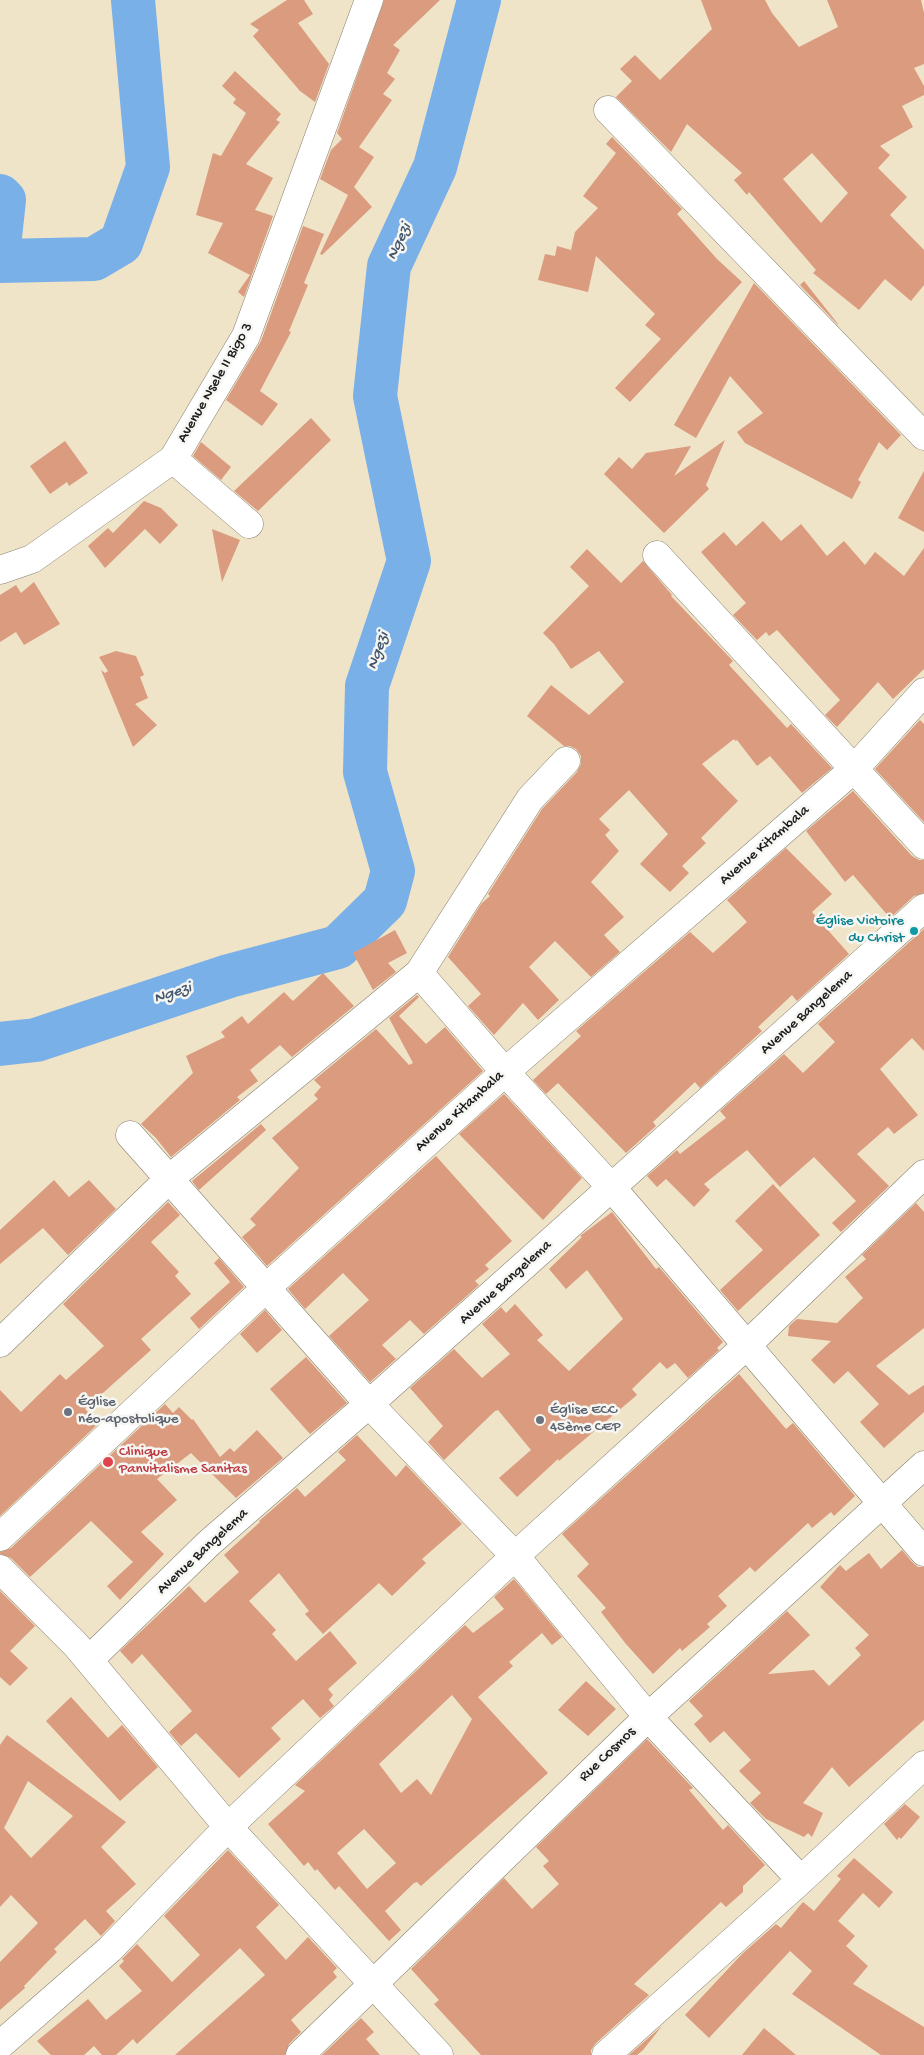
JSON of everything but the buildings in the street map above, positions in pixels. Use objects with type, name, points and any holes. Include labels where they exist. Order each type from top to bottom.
[{"type":"street","name":"Avenue Nsele II Bigo 3","points":[[0,570],[32,559],[173,459],[246,336],[369,0]]},
{"type":"street","points":[[608,110],[924,436]]},
{"type":"street","points":[[173,459],[249,524]]},
{"type":"street","points":[[657,555],[924,845]]},
{"type":"street","name":"Avenue Kitambala","points":[[0,1537],[266,1288],[505,1072],[855,768],[924,692]]},
{"type":"street","points":[[0,1343],[169,1179],[419,973],[530,799],[566,761]]},
{"type":"street","name":"Avenue Bangelema","points":[[90,1660],[209,1543],[369,1404],[924,908]]},
{"type":"street","points":[[419,973],[505,1072],[612,1188],[924,1552]]},
{"type":"street","points":[[130,1135],[369,1404],[515,1556],[648,1717],[801,1880]]},
{"type":"street","points":[[0,2045],[110,1948],[228,1827],[515,1556],[746,1346],[924,1174]]},
{"type":"street","name":"Rue Cosmos","points":[[300,2055],[648,1717],[924,1465]]},
{"type":"street","points":[[0,1569],[90,1660],[228,1827],[439,2055]]},
{"type":"street","points":[[606,2055],[801,1880],[924,1765]]},
{"type":"waterway","name":"Ngezi","points":[[0,261],[94,259],[121,243],[148,167],[133,0]]},
{"type":"waterway","name":"Ngezi","points":[[0,1044],[36,1040],[229,976],[338,947],[385,901],[393,871],[365,772],[367,686],[409,561],[375,396],[389,266],[435,167],[479,0]]},
{"type":"waterway","points":[[0,196],[4,200],[0,237]]},
{"type":"place","name":"Église Victoire du Christ","points":[[914,931]]},
{"type":"place","name":"Église néo-apostolique","points":[[68,1412]]},
{"type":"place","name":"Église ECC 45ème CEP","points":[[540,1420]]},
{"type":"place","name":"Clinique Panvitalisme Sanitas","points":[[108,1462]]}]
